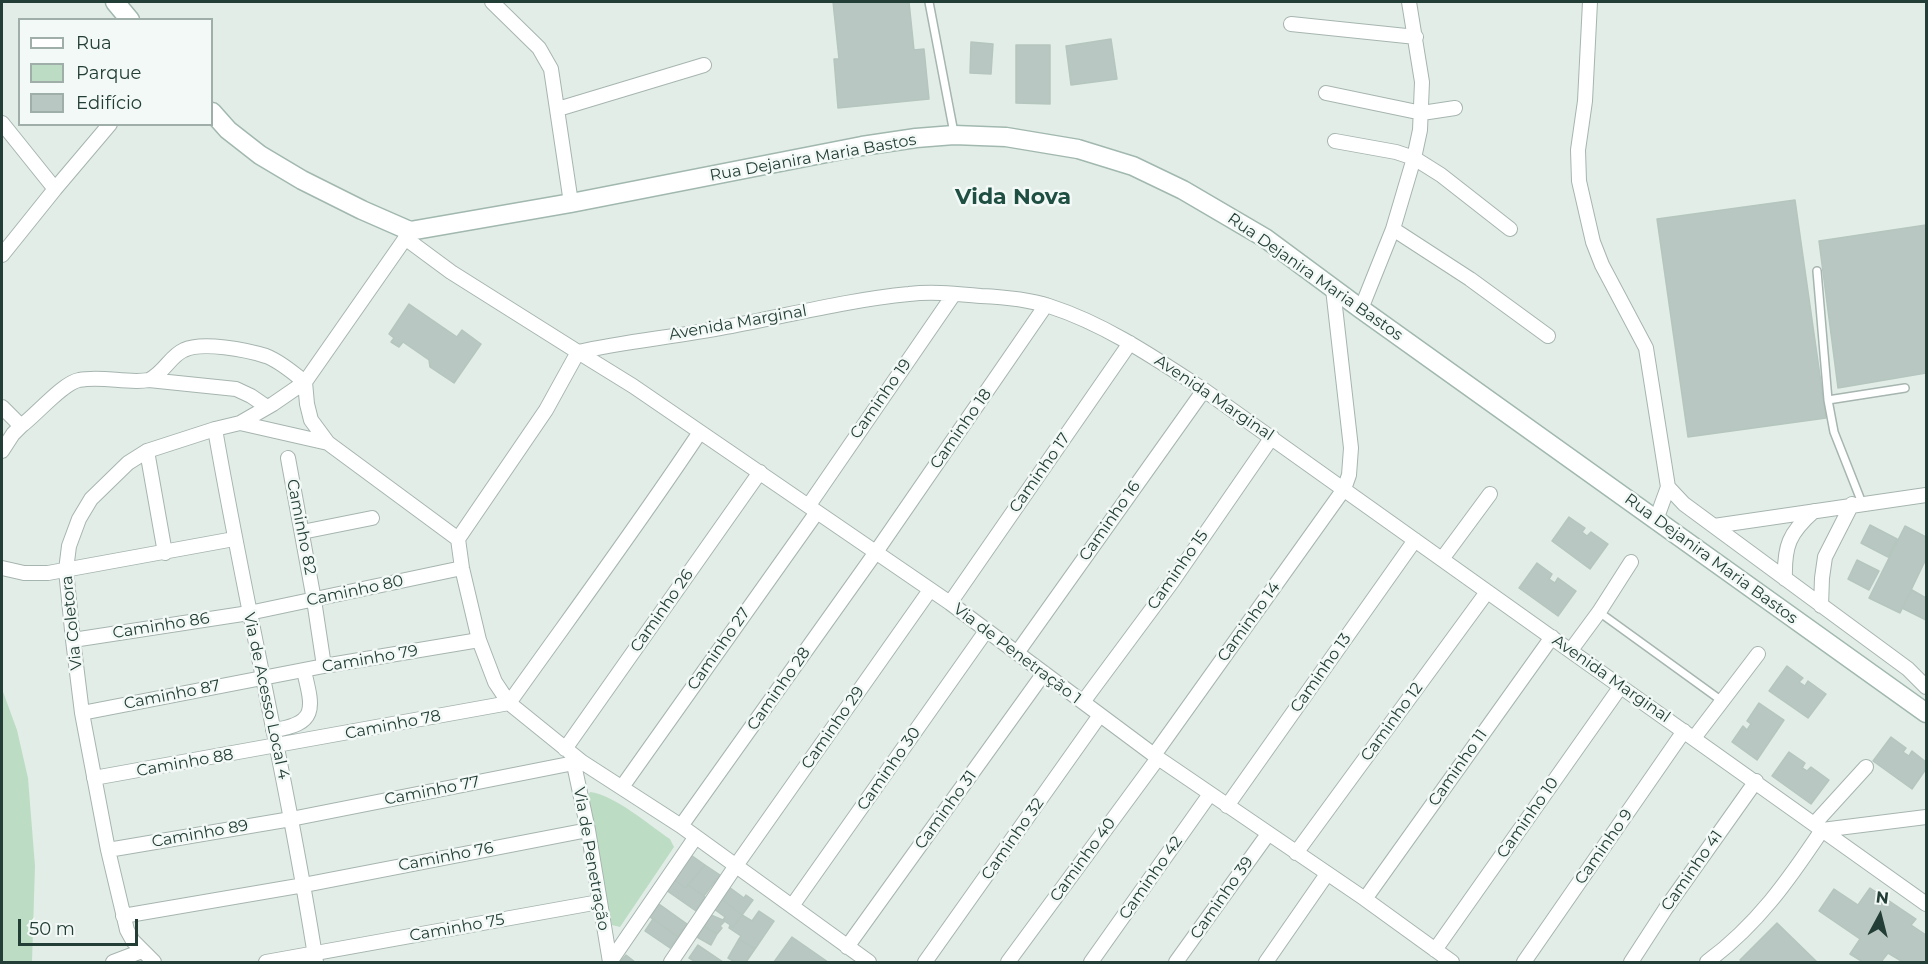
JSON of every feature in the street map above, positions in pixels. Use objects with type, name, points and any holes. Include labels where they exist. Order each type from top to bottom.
[{"type":"main road","points":[[115,2],[128,18]]},
{"type":"main road","points":[[213,113],[228,130],[260,154],[302,180],[407,235]]},
{"type":"main road","name":"Rua Dejanira Maria Bastos","points":[[407,235],[862,146],[954,135],[1006,137],[1078,149],[1133,166],[1231,216],[1265,238],[1926,713]]},
{"type":"street","points":[[492,2],[529,37],[543,54],[551,69],[571,203]]},
{"type":"street","points":[[1361,309],[1393,229],[1414,158],[1422,113],[1422,82],[1409,2]]},
{"type":"street","points":[[1590,2],[1585,101],[1578,150],[1580,181],[1593,242],[1602,265],[1646,348],[1668,487],[1656,519]]},
{"type":"street","points":[[1291,24],[1416,38]]},
{"type":"street","points":[[558,109],[704,65]]},
{"type":"street","points":[[1326,93],[1422,113],[1455,108]]},
{"type":"street","points":[[2,123],[55,189]]},
{"type":"street","points":[[2,255],[108,126]]},
{"type":"street","points":[[1335,141],[1414,158],[1441,175],[1510,229]]},
{"type":"street","points":[[1393,229],[1470,279],[1548,336]]},
{"type":"street","points":[[240,423],[305,382],[407,235],[451,272],[578,352],[546,410],[458,538],[462,568],[479,640],[495,682],[509,703],[570,756],[681,826],[869,963]]},
{"type":"street","points":[[1333,289],[1351,448],[1349,475],[1344,489]]},
{"type":"street","name":"Avenida Marginal","points":[[578,352],[629,341],[722,328],[911,293],[1003,297],[1047,305],[1100,327],[1130,343],[1204,390],[1926,904]]},
{"type":"street","name":"Caminho 19","points":[[813,508],[954,294]]},
{"type":"street","name":"Caminho 18","points":[[876,552],[1047,305]]},
{"type":"street","name":"Caminho 17","points":[[950,603],[1130,343]]},
{"type":"street","points":[[149,380],[159,375],[183,350],[196,346],[225,348],[267,356],[305,382]]},
{"type":"street","name":"Via de Penetração 1","points":[[578,352],[606,368],[950,603],[1156,756],[1452,963]]},
{"type":"street","points":[[2,451],[21,426],[43,409],[64,388],[78,380],[149,380],[236,389],[267,407]]},
{"type":"street","points":[[305,382],[311,420],[328,443],[458,538]]},
{"type":"street","name":"Caminho 16","points":[[1017,653],[1204,390]]},
{"type":"street","points":[[2,407],[21,426]]},
{"type":"street","name":"Via Coletora","points":[[154,963],[133,941],[123,916],[94,778],[82,713],[66,570],[73,532],[91,499],[128,463],[147,451],[240,423],[328,443]]},
{"type":"street","name":"Via de Acesso Local 4","points":[[215,429],[234,538],[304,885],[315,958]]},
{"type":"street","points":[[509,703],[581,601],[624,545],[700,432]]},
{"type":"street","name":"Caminho 15","points":[[1083,702],[1172,582],[1272,437]]},
{"type":"street","points":[[147,451],[165,553]]},
{"type":"street","name":"Caminho 82","points":[[288,458],[324,666]]},
{"type":"street","name":"Caminho 26","points":[[570,756],[760,472]]},
{"type":"street","points":[[1668,487],[1684,504],[1908,669],[1926,687]]},
{"type":"street","name":"Caminho 14","points":[[1156,756],[1344,489]]},
{"type":"street","points":[[1442,559],[1490,494]]},
{"type":"street","points":[[1714,526],[1857,503],[1926,495]]},
{"type":"street","points":[[1821,606],[1822,578],[1826,557],[1857,503]]},
{"type":"street","name":"Caminho 27","points":[[622,787],[813,508]]},
{"type":"street","points":[[1785,579],[1784,560],[1792,534],[1799,524],[1814,511]]},
{"type":"street","points":[[302,532],[372,518]]},
{"type":"street","points":[[2,568],[37,574],[165,553],[234,538]]},
{"type":"street","name":"Caminho 13","points":[[1227,806],[1415,540]]},
{"type":"street","name":"Caminho 28","points":[[681,826],[876,552]]},
{"type":"street","points":[[1570,650],[1599,612],[1631,562]]},
{"type":"street","name":"Caminho 80","points":[[249,613],[462,568]]},
{"type":"street","name":"Caminho 29","points":[[671,963],[735,867],[930,590]]},
{"type":"street","name":"Caminho 12","points":[[1296,853],[1487,591]]},
{"type":"street","name":"Caminho 86","points":[[73,640],[249,613]]},
{"type":"street","name":"Caminho 30","points":[[792,906],[986,631]]},
{"type":"street","name":"Caminho 11","points":[[1365,900],[1552,637]]},
{"type":"street","name":"Caminho 79","points":[[262,678],[479,640]]},
{"type":"street","name":"Caminho 9","points":[[1524,963],[1689,734],[1722,701],[1758,654]]},
{"type":"street","points":[[273,730],[296,725],[306,718],[311,707],[304,671]]},
{"type":"street","name":"Caminho 31","points":[[847,947],[1044,673]]},
{"type":"street","name":"Caminho 87","points":[[82,713],[262,678]]},
{"type":"street","name":"Caminho 10","points":[[1435,950],[1621,687]]},
{"type":"street","name":"Caminho 78","points":[[276,747],[509,703]]},
{"type":"street","name":"Caminho 32","points":[[925,963],[1100,715]]},
{"type":"street","name":"Caminho 88","points":[[94,778],[276,747]]},
{"type":"street","name":"Caminho 77","points":[[291,819],[570,756]]},
{"type":"street","name":"Via de Penetração","points":[[570,756],[588,830],[610,963]]},
{"type":"street","name":"Caminho 40","points":[[1008,963],[1156,756]]},
{"type":"street","points":[[1707,963],[1747,929],[1770,904],[1819,827],[1866,767]]},
{"type":"street","name":"Caminho 41","points":[[1631,963],[1666,908],[1756,781]]},
{"type":"street","name":"Caminho 42","points":[[1091,963],[1210,794]]},
{"type":"street","points":[[1819,827],[1926,817]]},
{"type":"street","name":"Caminho 89","points":[[108,850],[291,819]]},
{"type":"street","name":"Caminho 76","points":[[123,916],[304,885],[588,830]]},
{"type":"street","name":"Caminho 39","points":[[1176,963],[1268,834]]},
{"type":"street","points":[[610,963],[695,838]]},
{"type":"street","points":[[1266,963],[1327,874]]},
{"type":"street","name":"Caminho 75","points":[[266,963],[315,958],[599,902]]},
{"type":"street","points":[[113,963],[142,951]]},
{"type":"lane","points":[[929,2],[954,135]]},
{"type":"lane","points":[[1817,271],[1828,400],[1834,432],[1857,503]]},
{"type":"lane","points":[[1828,400],[1905,388]]},
{"type":"lane","points":[[1599,612],[1722,701]]},
{"type":"green space","points":[[2,689],[17,730],[28,778],[35,866],[32,962],[2,962]]},
{"type":"green space","points":[[590,792],[600,794],[631,811],[670,839],[674,847],[620,927],[612,925],[587,798]]},
{"type":"building","points":[[833,2],[909,2],[914,50],[924,49],[929,99],[838,108],[834,59],[839,59]]},
{"type":"building","points":[[1111,39],[1117,79],[1071,85],[1066,46]]},
{"type":"building","points":[[971,42],[993,44],[991,74],[970,73]]},
{"type":"building","points":[[1016,45],[1050,45],[1050,104],[1016,103]]},
{"type":"building","points":[[1795,200],[1826,418],[1688,437],[1657,219]]},
{"type":"building","points":[[1926,225],[1926,373],[1838,388],[1819,241]]},
{"type":"building","points":[[409,304],[457,337],[462,330],[481,344],[454,383],[430,367],[429,360],[403,342],[399,347],[391,342],[394,338],[389,334]]},
{"type":"building","points":[[1569,517],[1585,528],[1582,532],[1587,536],[1591,532],[1608,544],[1590,569],[1552,541]]},
{"type":"building","points":[[1870,525],[1897,539],[1888,557],[1861,543]]},
{"type":"building","points":[[1905,526],[1926,537],[1926,559],[1900,613],[1869,598]]},
{"type":"building","points":[[1857,560],[1879,571],[1869,590],[1848,579]]},
{"type":"building","points":[[1537,563],[1552,574],[1549,579],[1555,583],[1558,578],[1576,591],[1558,616],[1519,588]]},
{"type":"building","points":[[1912,590],[1926,598],[1926,620],[1902,608]]},
{"type":"building","points":[[1787,666],[1803,678],[1799,682],[1805,686],[1808,681],[1826,694],[1808,718],[1769,691]]},
{"type":"building","points":[[1759,703],[1784,720],[1757,760],[1732,742],[1743,726],[1747,730],[1751,724],[1747,721]]},
{"type":"building","points":[[1891,737],[1906,748],[1903,752],[1909,756],[1912,751],[1926,762],[1926,769],[1912,789],[1873,761]]},
{"type":"building","points":[[1789,752],[1805,763],[1802,768],[1807,771],[1811,767],[1829,780],[1811,804],[1772,776]]},
{"type":"building","points":[[688,853],[705,865],[685,888],[671,877]]},
{"type":"building","points":[[705,865],[720,875],[704,896],[688,885]]},
{"type":"building","points":[[671,877],[685,888],[688,885],[705,897],[696,911],[663,888]]},
{"type":"building","points":[[729,887],[744,898],[746,895],[753,900],[742,915],[722,899]]},
{"type":"building","points":[[1870,888],[1916,919],[1911,925],[1926,935],[1926,962],[1903,962],[1888,953],[1881,962],[1863,962],[1850,954],[1860,939],[1819,911],[1834,889],[1858,905]]},
{"type":"building","points":[[722,899],[742,915],[733,927],[714,909]]},
{"type":"building","points":[[659,904],[687,924],[678,937],[650,917]]},
{"type":"building","points":[[759,911],[774,921],[755,949],[739,939],[741,936],[729,928],[730,925],[733,927],[742,915],[752,921]]},
{"type":"building","points":[[711,915],[725,921],[717,934],[704,926]]},
{"type":"building","points":[[653,919],[678,937],[670,948],[645,931]]},
{"type":"building","points":[[1777,923],[1817,962],[1742,962],[1740,960]]},
{"type":"building","points":[[704,926],[717,934],[711,945],[697,937]]},
{"type":"building","points":[[792,937],[828,962],[774,962]]},
{"type":"building","points":[[739,939],[755,949],[746,962],[735,962],[728,958]]},
{"type":"building","points":[[698,945],[723,962],[696,962],[689,958]]},
{"type":"building","points":[[626,955],[635,962],[620,962]]},
{"type":"district","name":"Vida Nova","points":[[1013,198]]}]
